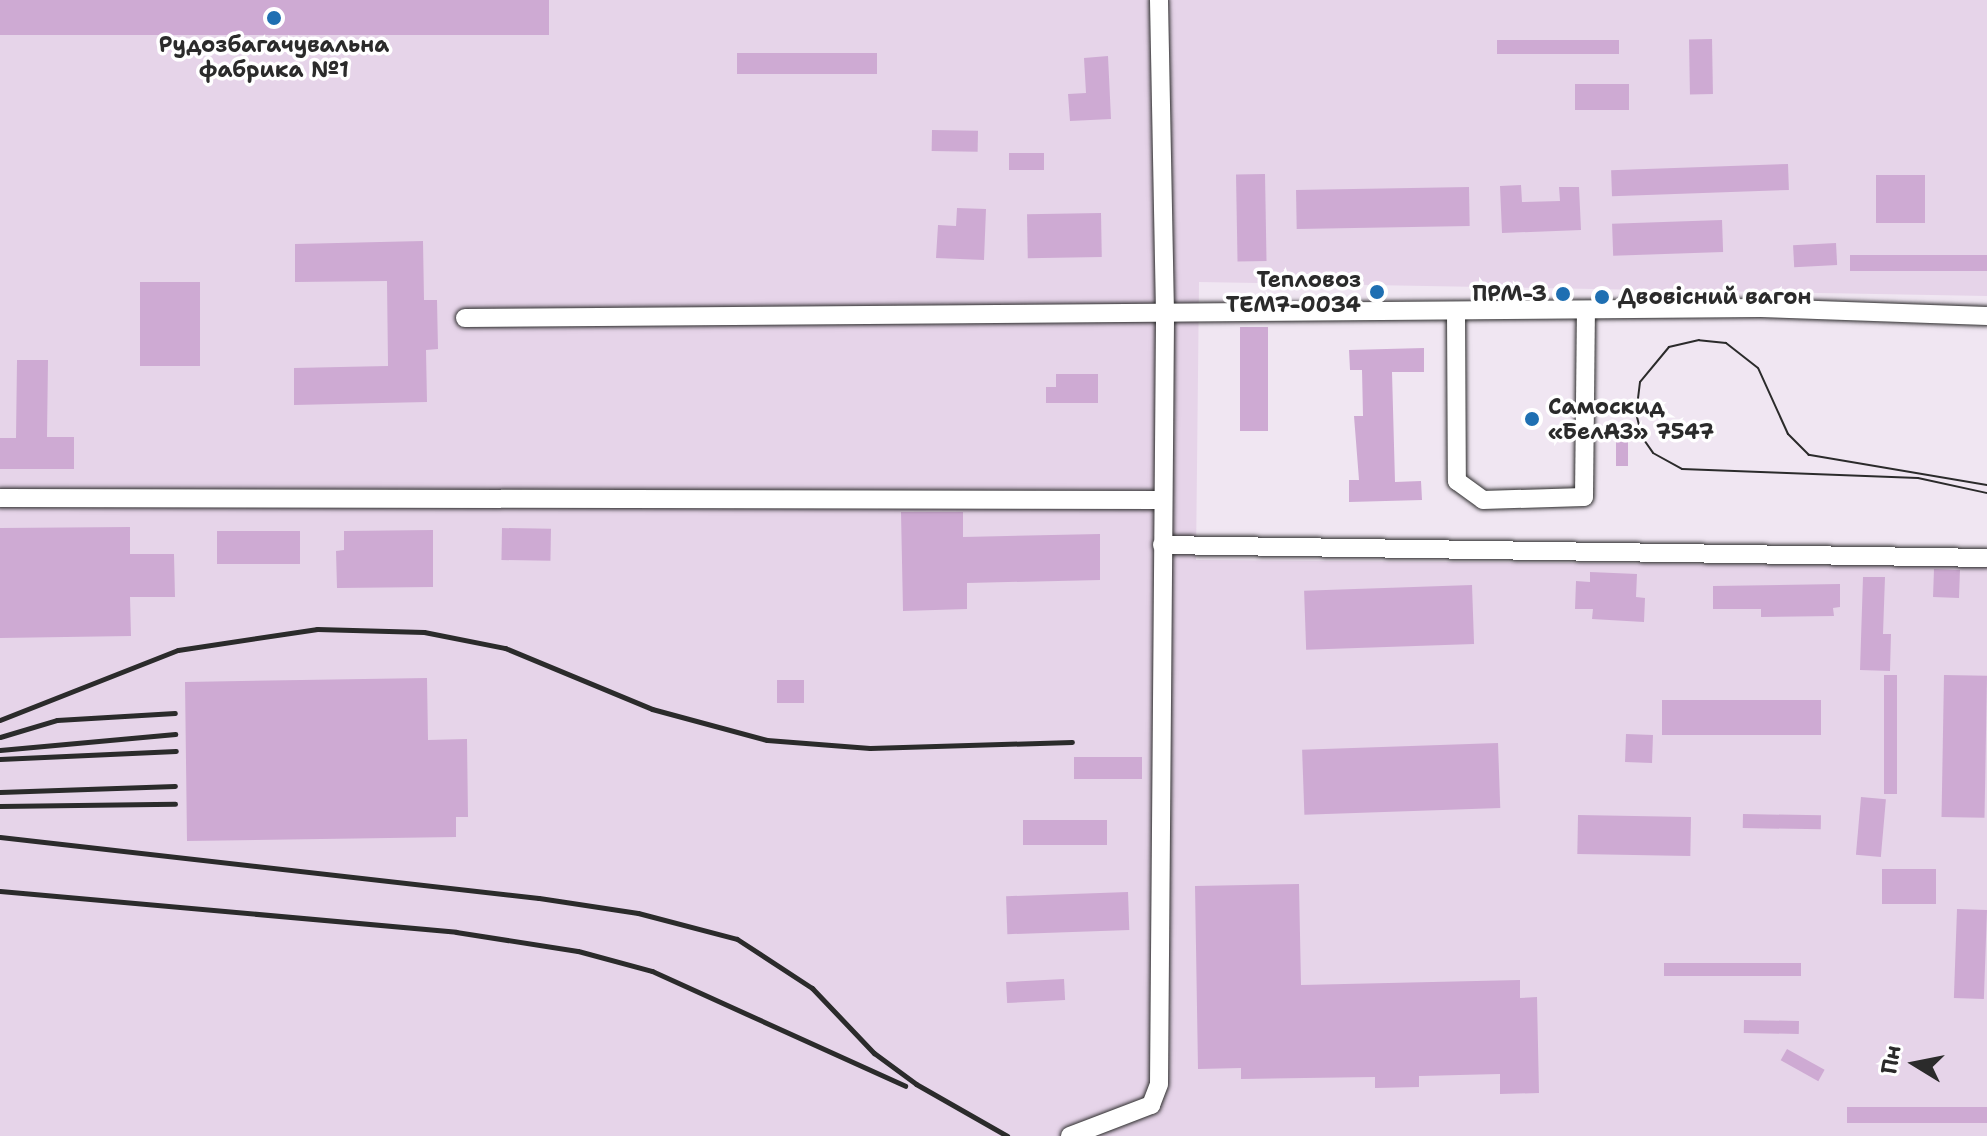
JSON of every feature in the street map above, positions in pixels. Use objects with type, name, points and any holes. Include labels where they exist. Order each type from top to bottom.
[{"type":"lane","points":[[1070,1136],[1151,1105],[1159,1084],[1165,313],[1159,0]]},
{"type":"lane","points":[[465,318],[1761,308],[1987,316]]},
{"type":"lane","points":[[1456,312],[1457,481],[1483,500],[1584,497],[1586,311]]},
{"type":"lane","points":[[0,498],[1163,500]]},
{"type":"lane","points":[[1162,545],[1987,558]]},
{"type":"shaded area","points":[[0,0],[1987,0],[1987,296],[1199,282],[1196,560],[1987,566],[1987,1136],[0,1136]]},
{"type":"building","name":"Рудозбагачувальна фабрика №1","points":[[0,0],[549,0],[549,35],[0,35]]},
{"type":"building","points":[[1689,39],[1712,39],[1713,94],[1690,94]]},
{"type":"building","points":[[1497,40],[1619,40],[1619,54],[1497,54]]},
{"type":"building","points":[[737,53],[877,53],[877,74],[737,74]]},
{"type":"building","points":[[1108,56],[1111,119],[1070,121],[1068,94],[1086,93],[1084,58]]},
{"type":"building","points":[[1575,84],[1629,84],[1629,110],[1575,110]]},
{"type":"building","points":[[932,130],[978,131],[978,152],[932,151]]},
{"type":"building","points":[[1009,153],[1044,153],[1044,170],[1009,170]]},
{"type":"building","points":[[1788,164],[1789,190],[1612,196],[1611,170]]},
{"type":"building","points":[[1265,174],[1267,261],[1238,261],[1236,175]]},
{"type":"building","points":[[1876,175],[1925,175],[1925,223],[1876,223]]},
{"type":"building","points":[[1521,185],[1522,202],[1560,201],[1559,187],[1579,187],[1581,230],[1502,233],[1500,186]]},
{"type":"building","points":[[1469,187],[1470,226],[1297,229],[1296,190]]},
{"type":"building","points":[[957,208],[986,209],[984,260],[936,258],[938,225],[956,226]]},
{"type":"building","points":[[1101,213],[1102,257],[1028,258],[1027,214]]},
{"type":"building","points":[[1722,220],[1723,252],[1613,256],[1612,224]]},
{"type":"building","points":[[423,241],[424,300],[437,300],[438,349],[426,350],[427,402],[294,405],[294,368],[388,366],[387,281],[295,282],[295,244]]},
{"type":"building","points":[[1836,243],[1837,265],[1794,267],[1793,245]]},
{"type":"building","points":[[1850,255],[1987,255],[1987,271],[1850,271]]},
{"type":"building","points":[[140,282],[200,282],[200,366],[140,366]]},
{"type":"building","points":[[1240,327],[1268,327],[1268,431],[1240,431]]},
{"type":"building","points":[[1424,348],[1424,372],[1392,372],[1395,482],[1421,481],[1422,500],[1349,502],[1349,480],[1359,480],[1354,416],[1363,416],[1362,370],[1350,370],[1349,350]]},
{"type":"building","points":[[17,360],[48,360],[47,437],[74,437],[74,469],[0,469],[0,438],[16,438]]},
{"type":"building","points":[[1056,374],[1098,374],[1098,403],[1046,403],[1046,387],[1056,387]]},
{"type":"building","points":[[1616,429],[1628,429],[1628,466],[1616,466]]},
{"type":"building","points":[[901,512],[963,512],[963,537],[1100,534],[1100,580],[967,583],[967,609],[903,611]]},
{"type":"building","points":[[130,527],[130,554],[174,554],[175,597],[130,597],[131,636],[0,638],[0,528]]},
{"type":"building","points":[[502,528],[551,529],[550,561],[501,560]]},
{"type":"building","points":[[433,530],[433,587],[337,588],[336,551],[344,550],[344,531]]},
{"type":"building","points":[[217,531],[300,531],[300,564],[217,564]]},
{"type":"building","points":[[1934,569],[1960,570],[1959,598],[1933,597]]},
{"type":"building","points":[[1590,572],[1637,574],[1636,597],[1645,598],[1644,622],[1592,619],[1593,609],[1575,609],[1576,581],[1590,582]]},
{"type":"building","points":[[1863,577],[1885,577],[1883,634],[1891,634],[1890,671],[1860,670]]},
{"type":"building","points":[[1840,584],[1840,607],[1833,608],[1834,616],[1761,617],[1761,609],[1713,609],[1713,586]]},
{"type":"building","points":[[1472,585],[1474,644],[1306,650],[1304,591]]},
{"type":"building","points":[[1884,675],[1897,675],[1897,794],[1884,794]]},
{"type":"building","points":[[1944,675],[1987,676],[1985,818],[1942,817]]},
{"type":"building","points":[[427,678],[428,740],[467,739],[468,817],[456,817],[456,837],[187,841],[185,682]]},
{"type":"building","points":[[777,680],[804,680],[804,703],[777,703]]},
{"type":"building","points":[[1662,700],[1821,700],[1821,735],[1662,735]]},
{"type":"building","points":[[1626,734],[1653,735],[1652,763],[1625,762]]},
{"type":"building","points":[[1498,743],[1500,808],[1304,815],[1302,750]]},
{"type":"building","points":[[1074,757],[1142,757],[1142,779],[1074,779]]},
{"type":"building","points":[[1861,797],[1886,799],[1881,857],[1856,855]]},
{"type":"building","points":[[1743,814],[1821,815],[1821,829],[1743,828]]},
{"type":"building","points":[[1578,815],[1691,817],[1690,856],[1577,854]]},
{"type":"building","points":[[1023,820],[1107,820],[1107,845],[1023,845]]},
{"type":"building","points":[[1882,869],[1936,869],[1936,904],[1882,904]]},
{"type":"building","points":[[1299,884],[1301,985],[1520,980],[1520,998],[1537,997],[1539,1093],[1500,1094],[1500,1074],[1419,1076],[1419,1087],[1375,1088],[1375,1077],[1241,1079],[1241,1068],[1198,1069],[1195,886]]},
{"type":"building","points":[[1128,892],[1129,930],[1007,934],[1006,896]]},
{"type":"building","points":[[1957,909],[1987,910],[1984,999],[1954,998]]},
{"type":"building","points":[[1664,963],[1801,963],[1801,976],[1664,976]]},
{"type":"building","points":[[1064,979],[1065,1000],[1007,1003],[1006,982]]},
{"type":"building","points":[[1744,1020],[1799,1021],[1799,1034],[1744,1033]]},
{"type":"building","points":[[1787,1049],[1825,1070],[1818,1081],[1781,1060]]},
{"type":"building","points":[[1847,1107],[1987,1107],[1987,1123],[1847,1123]]},
{"type":"tram line","points":[[1987,485],[1809,455],[1788,434],[1758,368],[1726,343],[1699,340],[1669,347],[1640,382],[1636,413],[1642,437],[1653,453],[1682,469],[1918,478],[1987,493]]},
{"type":"railway","points":[[0,720],[178,650],[317,629],[424,632],[505,648],[652,709],[767,740],[870,748],[1072,742]]},
{"type":"railway","points":[[0,737],[57,720],[175,713]]},
{"type":"railway","points":[[0,750],[175,734]]},
{"type":"railway","points":[[0,759],[176,751]]},
{"type":"railway","points":[[0,792],[175,786]]},
{"type":"railway","points":[[0,806],[175,804]]},
{"type":"railway","points":[[0,837],[539,898],[638,913],[737,939],[812,988],[874,1053],[916,1084],[1007,1136]]},
{"type":"railway","points":[[0,891],[456,932],[578,951],[652,971],[905,1086]]},
{"type":"place","name":"Рудозбагачувальна фабрика №1","points":[[274,18]]},
{"type":"place","name":"Тепловоз ТЕМ7-0034","points":[[1377,292]]},
{"type":"place","name":"ПРМ-3","points":[[1563,294]]},
{"type":"place","name":"Двовісний вагон","points":[[1602,297]]},
{"type":"place","name":"Самоскид «БелАЗ» 7547","points":[[1532,419]]}]
